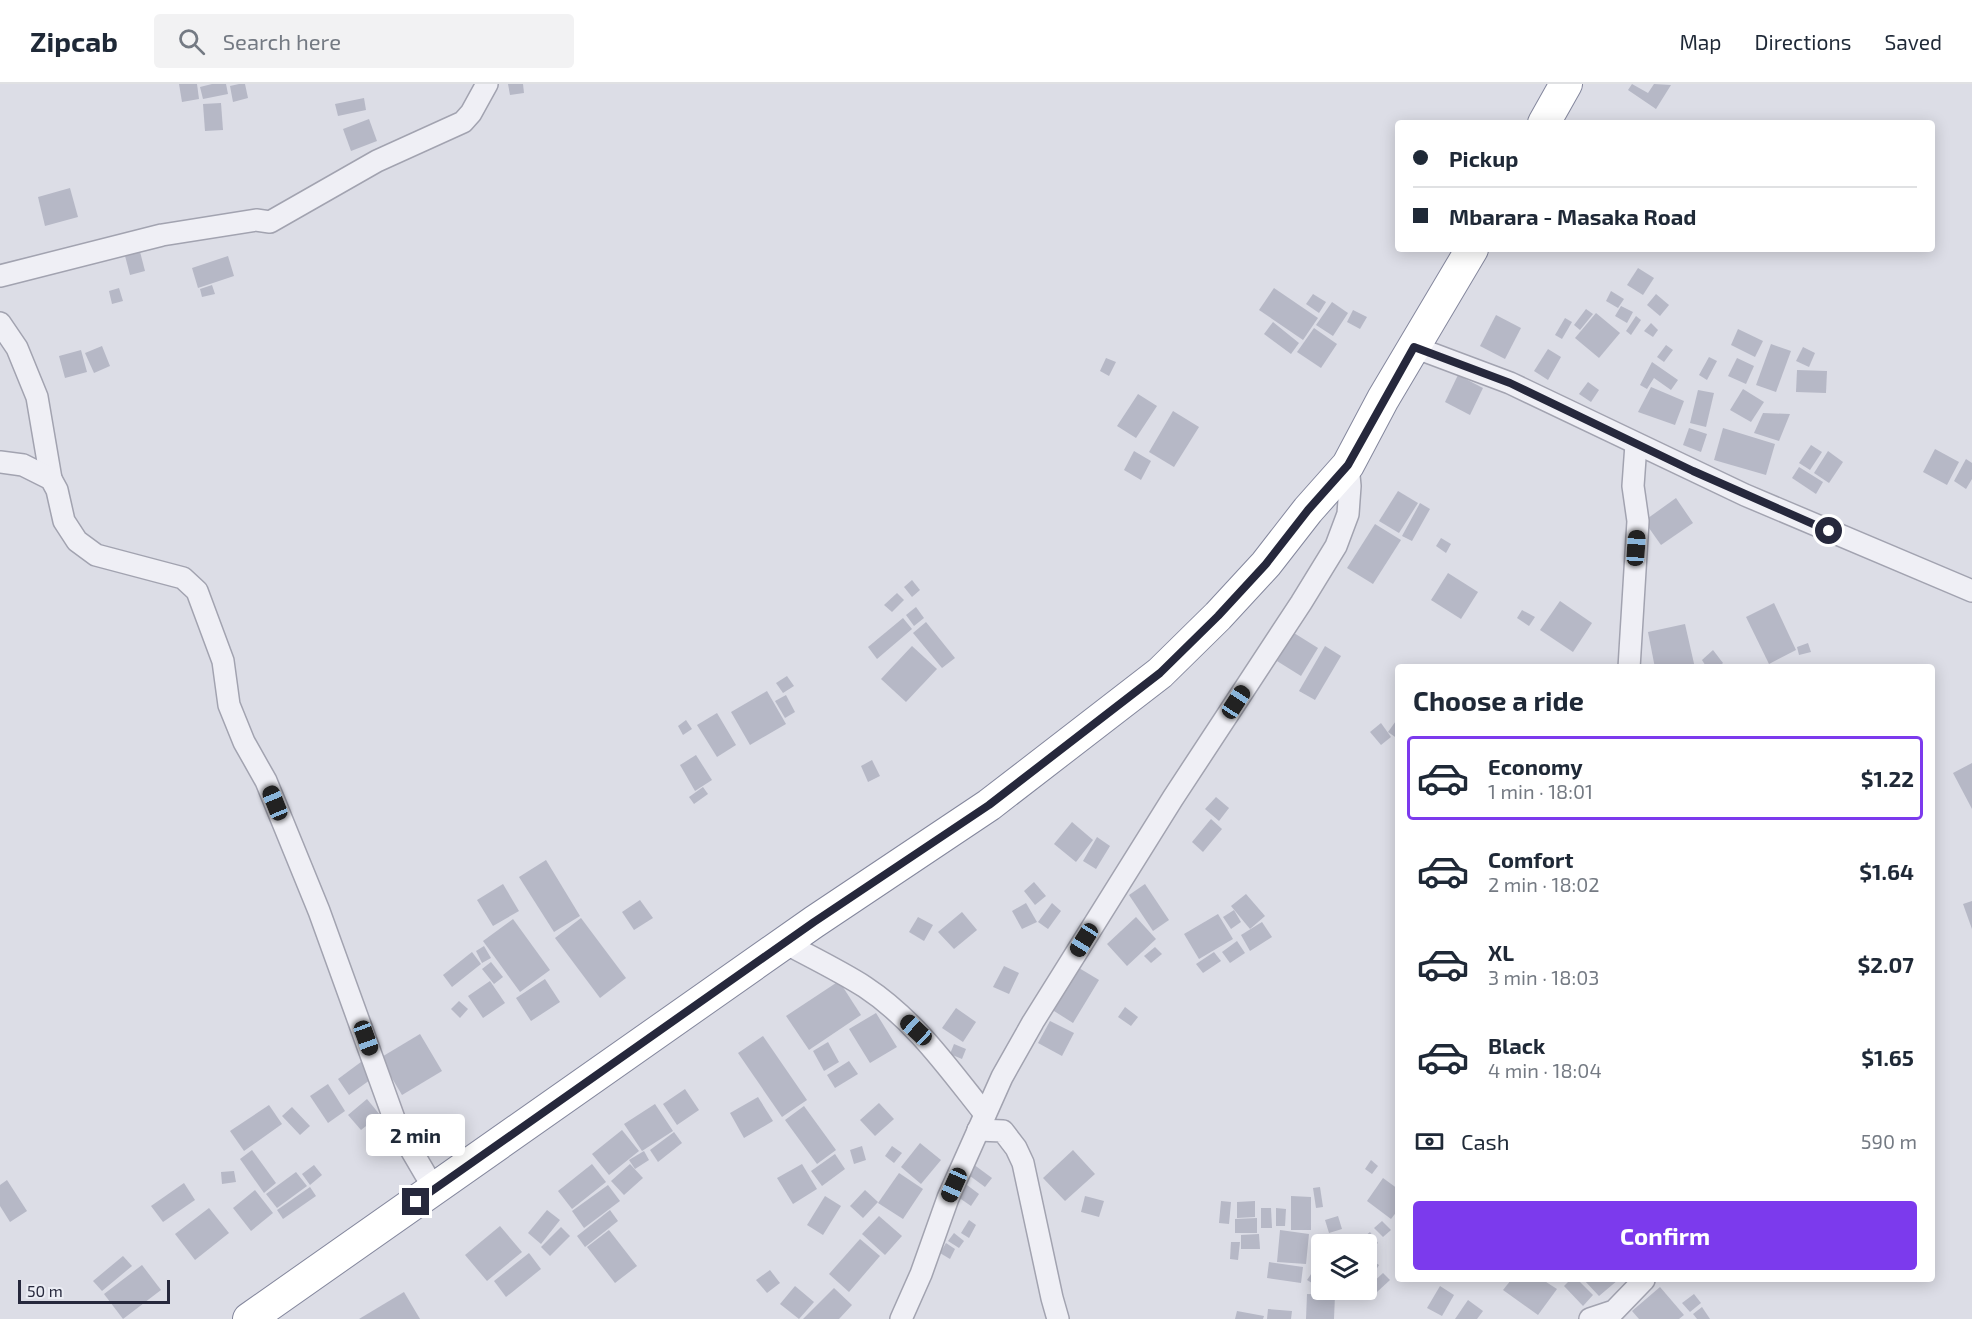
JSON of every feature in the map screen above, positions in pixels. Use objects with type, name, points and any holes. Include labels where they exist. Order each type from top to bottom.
[{"type":"highway","points":[[1546,120],[1566,84]]},
{"type":"highway","points":[[249,1319],[785,943],[989,805],[1160,673],[1218,616],[1266,564],[1308,510],[1348,465],[1470,252]]},
{"type":"street","points":[[0,276],[162,235],[246,221],[270,222],[299,208],[377,160],[463,122],[471,113],[487,84]]},
{"type":"street","points":[[0,323],[18,348],[37,397],[51,479],[57,490],[64,521],[77,541],[96,555],[183,578],[197,591],[223,661],[229,705],[244,742],[266,782],[319,911],[396,1124],[434,1189]]},
{"type":"street","points":[[1414,347],[1510,383],[1745,495],[1972,591]]},
{"type":"street","points":[[1629,664],[1638,521],[1633,486],[1636,444]]},
{"type":"street","points":[[0,462],[23,465],[51,479]]},
{"type":"street","points":[[901,1319],[921,1274],[948,1198],[1002,1077],[1033,1022],[1173,798],[1336,546],[1348,513],[1350,486],[1348,465]]},
{"type":"street","points":[[785,943],[866,988],[929,1042],[981,1122],[1003,1131],[1016,1148],[1023,1163],[1058,1319]]},
{"type":"street","points":[[1590,1319],[1614,1311],[1642,1282]]},
{"type":"building","points":[[179,84],[197,84],[199,99],[182,102]]},
{"type":"building","points":[[226,84],[228,94],[203,99],[200,87]]},
{"type":"building","points":[[245,84],[248,98],[233,102],[230,86]]},
{"type":"building","points":[[508,84],[523,84],[524,93],[510,95]]},
{"type":"building","points":[[1632,84],[1648,93],[1654,84],[1671,85],[1656,109],[1628,90]]},
{"type":"building","points":[[364,98],[366,110],[338,116],[335,104]]},
{"type":"building","points":[[221,103],[223,130],[205,131],[203,104]]},
{"type":"building","points":[[369,119],[377,141],[351,151],[343,129]]},
{"type":"building","points":[[70,188],[78,217],[45,226],[38,197]]},
{"type":"building","points":[[138,244],[145,271],[130,275],[123,248]]},
{"type":"building","points":[[228,256],[234,276],[198,288],[192,268]]},
{"type":"building","points":[[1638,268],[1654,278],[1643,295],[1627,285]]},
{"type":"building","points":[[212,285],[215,294],[202,297],[200,289]]},
{"type":"building","points":[[119,288],[123,301],[112,304],[109,291]]},
{"type":"building","points":[[1274,288],[1318,318],[1303,340],[1259,310]]},
{"type":"building","points":[[1611,291],[1624,299],[1618,308],[1606,301]]},
{"type":"building","points":[[1313,294],[1326,302],[1319,313],[1306,304]]},
{"type":"building","points":[[1656,294],[1669,305],[1660,316],[1647,305]]},
{"type":"building","points":[[1332,302],[1348,313],[1333,336],[1316,325]]},
{"type":"building","points":[[1621,306],[1633,312],[1627,323],[1615,316]]},
{"type":"building","points":[[1586,309],[1593,314],[1580,330],[1574,325]]},
{"type":"building","points":[[1353,310],[1367,317],[1360,329],[1347,322]]},
{"type":"building","points":[[1596,313],[1620,333],[1599,358],[1575,338]]},
{"type":"building","points":[[1496,315],[1521,328],[1505,359],[1480,346]]},
{"type":"building","points":[[1636,316],[1641,320],[1631,335],[1626,331]]},
{"type":"building","points":[[1565,318],[1572,322],[1562,339],[1555,335]]},
{"type":"building","points":[[1273,322],[1299,343],[1291,354],[1264,334]]},
{"type":"building","points":[[1651,323],[1658,330],[1653,337],[1644,331]]},
{"type":"building","points":[[1314,328],[1337,344],[1321,368],[1297,352]]},
{"type":"building","points":[[1738,329],[1763,341],[1755,357],[1731,345]]},
{"type":"building","points":[[1771,344],[1791,351],[1776,392],[1756,385]]},
{"type":"building","points":[[1666,345],[1673,350],[1664,362],[1657,357]]},
{"type":"building","points":[[102,346],[110,366],[94,373],[85,353]]},
{"type":"building","points":[[1803,347],[1815,353],[1809,367],[1796,361]]},
{"type":"building","points":[[1548,349],[1561,357],[1548,380],[1534,371]]},
{"type":"building","points":[[81,350],[87,372],[65,378],[59,356]]},
{"type":"building","points":[[1709,357],[1717,361],[1707,380],[1699,375]]},
{"type":"building","points":[[1106,358],[1116,362],[1109,376],[1100,371]]},
{"type":"building","points":[[1737,358],[1754,366],[1746,384],[1728,376]]},
{"type":"building","points":[[1652,362],[1678,380],[1671,390],[1654,378],[1647,389],[1640,385]]},
{"type":"building","points":[[1797,370],[1827,371],[1826,393],[1796,392]]},
{"type":"building","points":[[1458,375],[1483,388],[1470,415],[1445,402]]},
{"type":"building","points":[[1588,382],[1599,390],[1591,402],[1579,394]]},
{"type":"building","points":[[1651,387],[1684,401],[1675,425],[1638,412]]},
{"type":"building","points":[[1743,389],[1764,402],[1751,422],[1730,410]]},
{"type":"building","points":[[1698,390],[1714,393],[1706,427],[1690,423]]},
{"type":"building","points":[[1138,394],[1157,406],[1136,438],[1117,426]]},
{"type":"building","points":[[1173,411],[1199,427],[1174,467],[1149,452]]},
{"type":"building","points":[[1763,413],[1790,414],[1779,441],[1754,433]]},
{"type":"building","points":[[1689,428],[1707,434],[1701,452],[1683,445]]},
{"type":"building","points":[[1723,428],[1775,444],[1766,475],[1714,460]]},
{"type":"building","points":[[1811,445],[1822,452],[1810,470],[1799,463]]},
{"type":"building","points":[[1935,449],[1959,462],[1947,485],[1923,472]]},
{"type":"building","points":[[1134,451],[1151,461],[1141,480],[1124,470]]},
{"type":"building","points":[[1828,451],[1843,462],[1829,483],[1814,473]]},
{"type":"building","points":[[1966,459],[1972,463],[1972,479],[1966,489],[1954,481]]},
{"type":"building","points":[[1799,467],[1823,482],[1816,494],[1792,478]]},
{"type":"building","points":[[1398,491],[1418,503],[1399,533],[1379,521]]},
{"type":"building","points":[[1676,498],[1693,523],[1661,545],[1644,521]]},
{"type":"building","points":[[1420,503],[1430,509],[1412,541],[1402,536]]},
{"type":"building","points":[[1375,524],[1401,540],[1373,584],[1347,568]]},
{"type":"building","points":[[1441,538],[1451,544],[1446,553],[1436,546]]},
{"type":"building","points":[[1448,573],[1478,592],[1461,619],[1431,600]]},
{"type":"building","points":[[912,580],[920,590],[912,597],[904,587]]},
{"type":"building","points":[[897,593],[904,600],[892,612],[884,605]]},
{"type":"building","points":[[1560,601],[1592,623],[1573,652],[1540,630]]},
{"type":"building","points":[[1774,603],[1796,650],[1769,664],[1746,617]]},
{"type":"building","points":[[916,607],[924,618],[914,626],[906,615]]},
{"type":"building","points":[[1522,610],[1535,617],[1529,626],[1517,618]]},
{"type":"building","points":[[903,618],[912,629],[877,659],[868,647]]},
{"type":"building","points":[[926,622],[955,658],[942,668],[913,633]]},
{"type":"building","points":[[1685,624],[1694,664],[1654,664],[1648,632]]},
{"type":"building","points":[[1294,633],[1318,648],[1301,676],[1277,661]]},
{"type":"building","points":[[1808,643],[1811,652],[1799,655],[1797,647]]},
{"type":"building","points":[[912,646],[937,669],[906,702],[881,679]]},
{"type":"building","points":[[1325,646],[1341,656],[1315,700],[1299,691]]},
{"type":"building","points":[[1713,650],[1723,663],[1704,664],[1702,660]]},
{"type":"building","points":[[787,676],[794,686],[783,693],[776,683]]},
{"type":"building","points":[[767,691],[786,724],[750,745],[731,712]]},
{"type":"building","points":[[786,695],[795,712],[785,718],[775,701]]},
{"type":"building","points":[[717,713],[736,745],[717,757],[697,725]]},
{"type":"building","points":[[686,720],[692,729],[683,735],[678,726]]},
{"type":"building","points":[[1395,722],[1395,737],[1388,732]]},
{"type":"building","points":[[1381,723],[1391,737],[1381,745],[1370,732]]},
{"type":"building","points":[[696,755],[712,780],[695,791],[680,765]]},
{"type":"building","points":[[872,760],[880,776],[868,782],[861,766]]},
{"type":"building","points":[[1972,763],[1972,809],[1953,773]]},
{"type":"building","points":[[703,787],[708,794],[694,804],[689,797]]},
{"type":"building","points":[[1216,797],[1229,808],[1219,821],[1205,809]]},
{"type":"building","points":[[1211,819],[1222,829],[1203,852],[1192,842]]},
{"type":"building","points":[[1072,822],[1093,840],[1076,862],[1054,844]]},
{"type":"building","points":[[1097,837],[1110,846],[1096,869],[1083,861]]},
{"type":"building","points":[[546,860],[580,916],[554,932],[519,877]]},
{"type":"building","points":[[1034,882],[1046,896],[1035,905],[1024,891]]},
{"type":"building","points":[[503,884],[519,911],[493,926],[477,900]]},
{"type":"building","points":[[1145,884],[1169,920],[1153,931],[1129,895]]},
{"type":"building","points":[[1246,894],[1265,916],[1250,929],[1231,906]]},
{"type":"building","points":[[640,900],[653,918],[634,930],[622,912]]},
{"type":"building","points":[[1972,901],[1972,929],[1963,904]]},
{"type":"building","points":[[1026,903],[1037,922],[1022,929],[1012,911]]},
{"type":"building","points":[[1052,903],[1061,911],[1048,929],[1038,922]]},
{"type":"building","points":[[1234,910],[1241,922],[1231,929],[1223,917]]},
{"type":"building","points":[[962,912],[977,930],[954,949],[938,932]]},
{"type":"building","points":[[1218,914],[1233,939],[1199,959],[1184,934]]},
{"type":"building","points":[[918,917],[933,925],[924,941],[909,932]]},
{"type":"building","points":[[1136,917],[1156,939],[1127,966],[1107,944]]},
{"type":"building","points":[[581,918],[626,978],[600,998],[555,938]]},
{"type":"building","points":[[513,919],[550,970],[520,992],[483,941]]},
{"type":"building","points":[[1262,922],[1272,937],[1250,951],[1241,935]]},
{"type":"building","points":[[1237,941],[1245,953],[1230,963],[1222,952]]},
{"type":"building","points":[[484,946],[491,958],[482,963],[476,951]]},
{"type":"building","points":[[1155,947],[1162,954],[1151,963],[1144,956]]},
{"type":"building","points":[[472,952],[481,964],[452,987],[443,975]]},
{"type":"building","points":[[1214,952],[1221,961],[1203,973],[1196,964]]},
{"type":"building","points":[[491,962],[503,977],[494,984],[482,969]]},
{"type":"building","points":[[1069,962],[1099,980],[1073,1023],[1043,1004]]},
{"type":"building","points":[[1004,966],[1019,973],[1009,994],[993,987]]},
{"type":"building","points":[[545,979],[560,1002],[531,1021],[516,998]]},
{"type":"building","points":[[490,981],[505,1003],[483,1018],[468,996]]},
{"type":"building","points":[[839,981],[861,1015],[809,1050],[786,1016]]},
{"type":"building","points":[[459,1001],[468,1009],[460,1018],[451,1009]]},
{"type":"building","points":[[1125,1007],[1138,1017],[1131,1026],[1118,1017]]},
{"type":"building","points":[[956,1008],[976,1022],[963,1042],[942,1028]]},
{"type":"building","points":[[876,1013],[897,1047],[870,1063],[849,1029]]},
{"type":"building","points":[[1050,1021],[1074,1033],[1062,1056],[1038,1043]]},
{"type":"building","points":[[420,1034],[442,1071],[402,1095],[380,1058]]},
{"type":"building","points":[[763,1036],[807,1100],[782,1117],[738,1053]]},
{"type":"building","points":[[828,1042],[839,1062],[824,1071],[813,1051]]},
{"type":"building","points":[[954,1044],[966,1049],[962,1059],[950,1054]]},
{"type":"building","points":[[365,1059],[377,1075],[349,1095],[338,1079]]},
{"type":"building","points":[[849,1061],[858,1074],[835,1088],[827,1075]]},
{"type":"building","points":[[328,1084],[345,1111],[328,1123],[310,1096]]},
{"type":"building","points":[[685,1089],[699,1110],[677,1125],[663,1104]]},
{"type":"building","points":[[758,1097],[773,1121],[744,1138],[730,1113]]},
{"type":"building","points":[[367,1099],[380,1115],[361,1130],[348,1115]]},
{"type":"building","points":[[879,1103],[894,1119],[875,1136],[860,1120]]},
{"type":"building","points":[[655,1104],[673,1131],[642,1151],[624,1124]]},
{"type":"building","points":[[269,1105],[282,1124],[244,1151],[230,1131]]},
{"type":"building","points":[[804,1106],[836,1150],[817,1164],[785,1120]]},
{"type":"building","points":[[292,1107],[310,1126],[300,1135],[282,1116]]},
{"type":"building","points":[[622,1130],[639,1151],[609,1175],[592,1154]]},
{"type":"building","points":[[674,1132],[682,1143],[658,1162],[650,1150]]},
{"type":"building","points":[[920,1143],[941,1160],[921,1184],[901,1167]]},
{"type":"building","points":[[862,1146],[866,1160],[854,1164],[850,1150]]},
{"type":"building","points":[[892,1146],[902,1153],[894,1163],[885,1156]]},
{"type":"building","points":[[252,1150],[276,1183],[264,1193],[240,1159]]},
{"type":"building","points":[[1073,1150],[1095,1174],[1065,1201],[1043,1178]]},
{"type":"building","points":[[644,1151],[649,1160],[635,1169],[629,1160]]},
{"type":"building","points":[[835,1154],[845,1169],[822,1186],[811,1171]]},
{"type":"building","points":[[1371,1160],[1378,1166],[1372,1174],[1365,1169]]},
{"type":"building","points":[[592,1164],[606,1182],[572,1209],[558,1191]]},
{"type":"building","points":[[630,1164],[643,1178],[624,1195],[611,1181]]},
{"type":"building","points":[[802,1164],[817,1189],[793,1204],[777,1178]]},
{"type":"building","points":[[973,1164],[992,1178],[985,1187],[966,1173]]},
{"type":"building","points":[[314,1165],[322,1175],[310,1185],[302,1174]]},
{"type":"building","points":[[234,1171],[236,1182],[222,1184],[221,1172]]},
{"type":"building","points":[[296,1172],[307,1186],[277,1208],[266,1194]]},
{"type":"building","points":[[899,1173],[923,1189],[903,1219],[878,1203]]},
{"type":"building","points":[[1383,1178],[1395,1187],[1395,1214],[1391,1219],[1367,1201]]},
{"type":"building","points":[[7,1180],[27,1211],[10,1222],[0,1206],[0,1185]]},
{"type":"building","points":[[184,1183],[195,1200],[163,1222],[151,1206]]},
{"type":"building","points":[[608,1185],[620,1201],[584,1228],[572,1211]]},
{"type":"building","points":[[967,1185],[979,1194],[971,1206],[958,1197]]},
{"type":"building","points":[[310,1187],[316,1196],[283,1219],[277,1210]]},
{"type":"building","points":[[1320,1187],[1323,1207],[1316,1208],[1313,1188]]},
{"type":"building","points":[[255,1190],[273,1213],[251,1231],[233,1208]]},
{"type":"building","points":[[865,1190],[878,1202],[863,1218],[850,1206]]},
{"type":"building","points":[[825,1196],[841,1206],[823,1235],[807,1225]]},
{"type":"building","points":[[1085,1196],[1104,1201],[1099,1217],[1081,1212]]},
{"type":"building","points":[[1291,1196],[1311,1197],[1311,1230],[1291,1230]]},
{"type":"building","points":[[1221,1201],[1231,1202],[1229,1224],[1219,1223]]},
{"type":"building","points":[[1255,1201],[1255,1217],[1237,1218],[1237,1202]]},
{"type":"building","points":[[209,1208],[229,1233],[195,1260],[175,1234]]},
{"type":"building","points":[[1261,1208],[1271,1208],[1272,1228],[1261,1228]]},
{"type":"building","points":[[1276,1208],[1286,1209],[1285,1226],[1276,1226]]},
{"type":"building","points":[[547,1210],[560,1220],[541,1244],[528,1233]]},
{"type":"building","points":[[610,1210],[618,1221],[585,1247],[577,1236]]},
{"type":"building","points":[[879,1216],[902,1236],[885,1255],[862,1234]]},
{"type":"building","points":[[1338,1216],[1342,1229],[1329,1233],[1325,1220]]},
{"type":"building","points":[[1257,1218],[1257,1233],[1235,1233],[1235,1219]]},
{"type":"building","points":[[969,1220],[976,1225],[969,1238],[961,1233]]},
{"type":"building","points":[[1382,1221],[1391,1230],[1383,1237],[1374,1228]]},
{"type":"building","points":[[500,1226],[522,1252],[487,1281],[465,1255]]},
{"type":"building","points":[[561,1227],[570,1236],[550,1256],[541,1247]]},
{"type":"building","points":[[609,1230],[637,1266],[615,1283],[587,1247]]},
{"type":"building","points":[[1280,1230],[1309,1234],[1306,1264],[1277,1262]]},
{"type":"building","points":[[954,1233],[964,1241],[959,1248],[948,1241]]},
{"type":"building","points":[[1259,1234],[1260,1249],[1241,1249],[1241,1235]]},
{"type":"building","points":[[860,1239],[880,1256],[849,1292],[829,1274]]},
{"type":"building","points":[[1231,1242],[1240,1242],[1238,1260],[1230,1259]]},
{"type":"building","points":[[946,1243],[955,1249],[950,1259],[940,1253]]},
{"type":"building","points":[[529,1253],[541,1269],[506,1297],[494,1281]]},
{"type":"building","points":[[123,1256],[132,1266],[102,1291],[93,1281]]},
{"type":"building","points":[[1269,1262],[1303,1267],[1301,1283],[1267,1278]]},
{"type":"building","points":[[142,1265],[161,1290],[123,1319],[104,1294]]},
{"type":"building","points":[[770,1270],[780,1283],[767,1293],[756,1280]]},
{"type":"building","points":[[1383,1273],[1390,1280],[1377,1292],[1377,1279]]},
{"type":"building","points":[[1509,1282],[1546,1282],[1557,1289],[1538,1315],[1503,1290]]},
{"type":"building","points":[[1568,1282],[1580,1282],[1593,1295],[1583,1306],[1564,1286]]},
{"type":"building","points":[[1586,1282],[1616,1282],[1599,1296]]},
{"type":"building","points":[[795,1286],[814,1302],[799,1319],[780,1304]]},
{"type":"building","points":[[1440,1286],[1454,1295],[1442,1316],[1427,1308]]},
{"type":"building","points":[[1660,1287],[1684,1315],[1679,1319],[1639,1319],[1632,1311]]},
{"type":"building","points":[[834,1288],[852,1305],[839,1319],[803,1319]]},
{"type":"building","points":[[404,1292],[420,1319],[359,1319]]},
{"type":"building","points":[[1307,1294],[1311,1294],[1311,1300],[1335,1300],[1334,1319],[1306,1319]]},
{"type":"building","points":[[1694,1294],[1701,1303],[1690,1312],[1682,1303]]},
{"type":"building","points":[[1468,1300],[1483,1311],[1477,1319],[1455,1319]]},
{"type":"building","points":[[1702,1307],[1710,1319],[1697,1319],[1693,1314]]},
{"type":"building","points":[[1268,1309],[1292,1311],[1291,1319],[1267,1319]]},
{"type":"building","points":[[1237,1311],[1264,1316],[1263,1319],[1235,1319]]},
{"type":"route","points":[[416,1202],[814,922],[989,805],[1160,673],[1218,616],[1266,564],[1308,510],[1348,465],[1414,347],[1510,383],[1693,471],[1829,531]]}]
